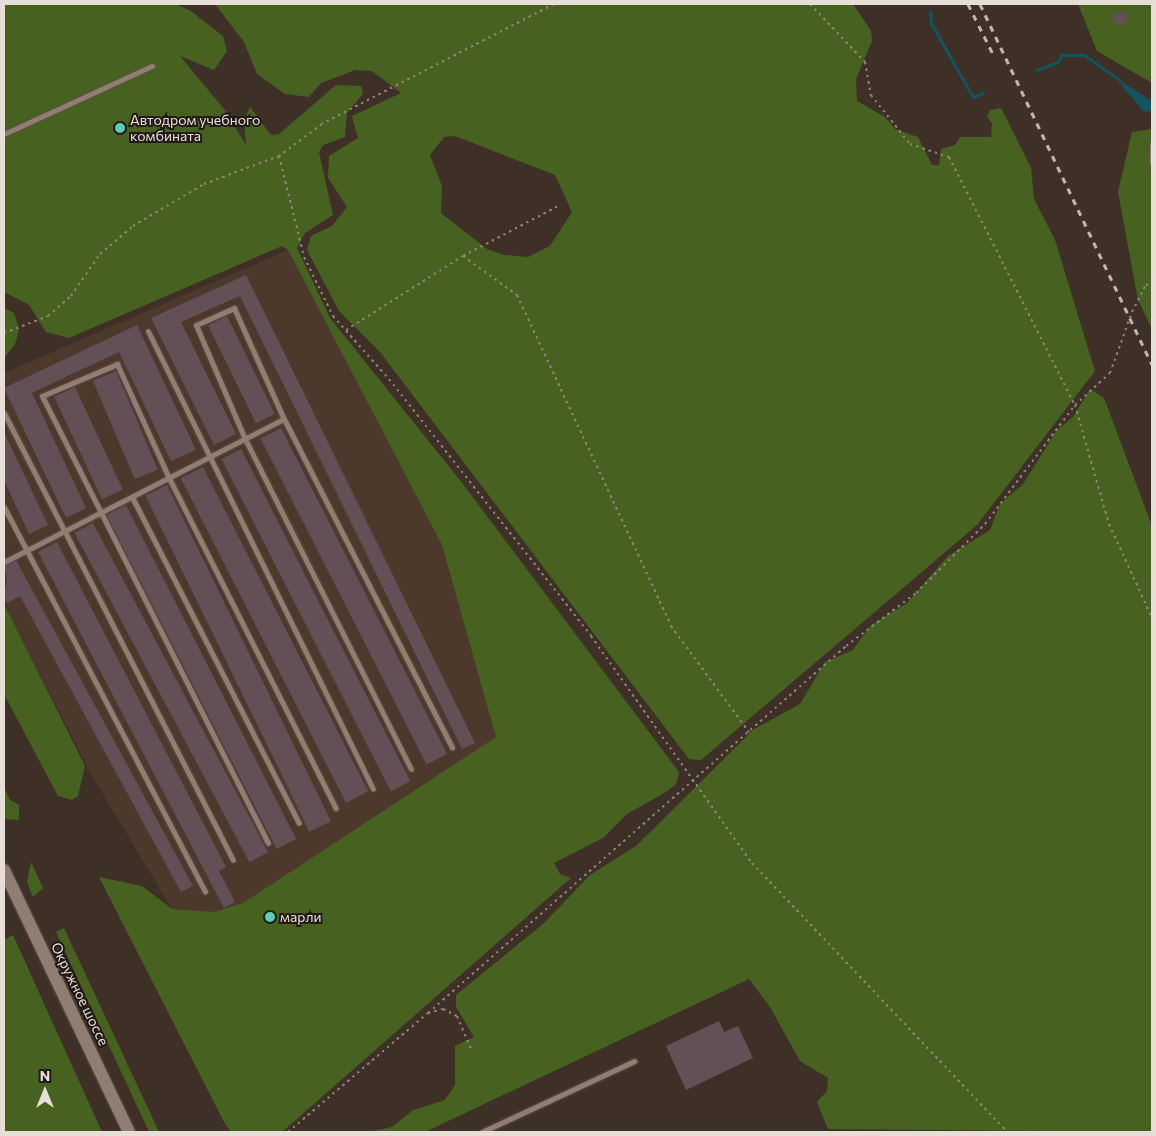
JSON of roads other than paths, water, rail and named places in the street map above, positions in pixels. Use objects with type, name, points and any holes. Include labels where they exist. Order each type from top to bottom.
[{"type":"main road","name":"Окружное шоссе","points":[[4,870],[130,1132]]},
{"type":"lane","points":[[4,134],[152,66]]},
{"type":"lane","points":[[1152,144],[1152,162]]},
{"type":"lane","points":[[411,769],[245,439],[196,325],[234,308],[284,419],[452,748]]},
{"type":"lane","points":[[148,331],[373,789]]},
{"type":"lane","points":[[268,843],[98,514],[42,396],[117,364],[169,478],[336,808]]},
{"type":"lane","points":[[4,413],[62,533],[232,860]]},
{"type":"lane","points":[[4,562],[284,419]]},
{"type":"lane","points":[[132,497],[299,823]]},
{"type":"lane","points":[[4,507],[24,552],[204,892]]},
{"type":"lane","points":[[482,1132],[634,1061]]},
{"type":"water","points":[[1116,78],[1152,101],[1152,112],[1143,111]]},
{"type":"waterway","points":[[930,11],[931,23],[973,97],[983,93]]},
{"type":"waterway","points":[[1036,70],[1058,62],[1061,55],[1084,55],[1121,81]]},
{"type":"railway","points":[[968,4],[993,54]]},
{"type":"railway","points":[[980,4],[1152,364]]},
{"type":"place","name":"Автодром учебного комбината","points":[[120,128]]},
{"type":"place","name":"марли","points":[[270,917]]}]
